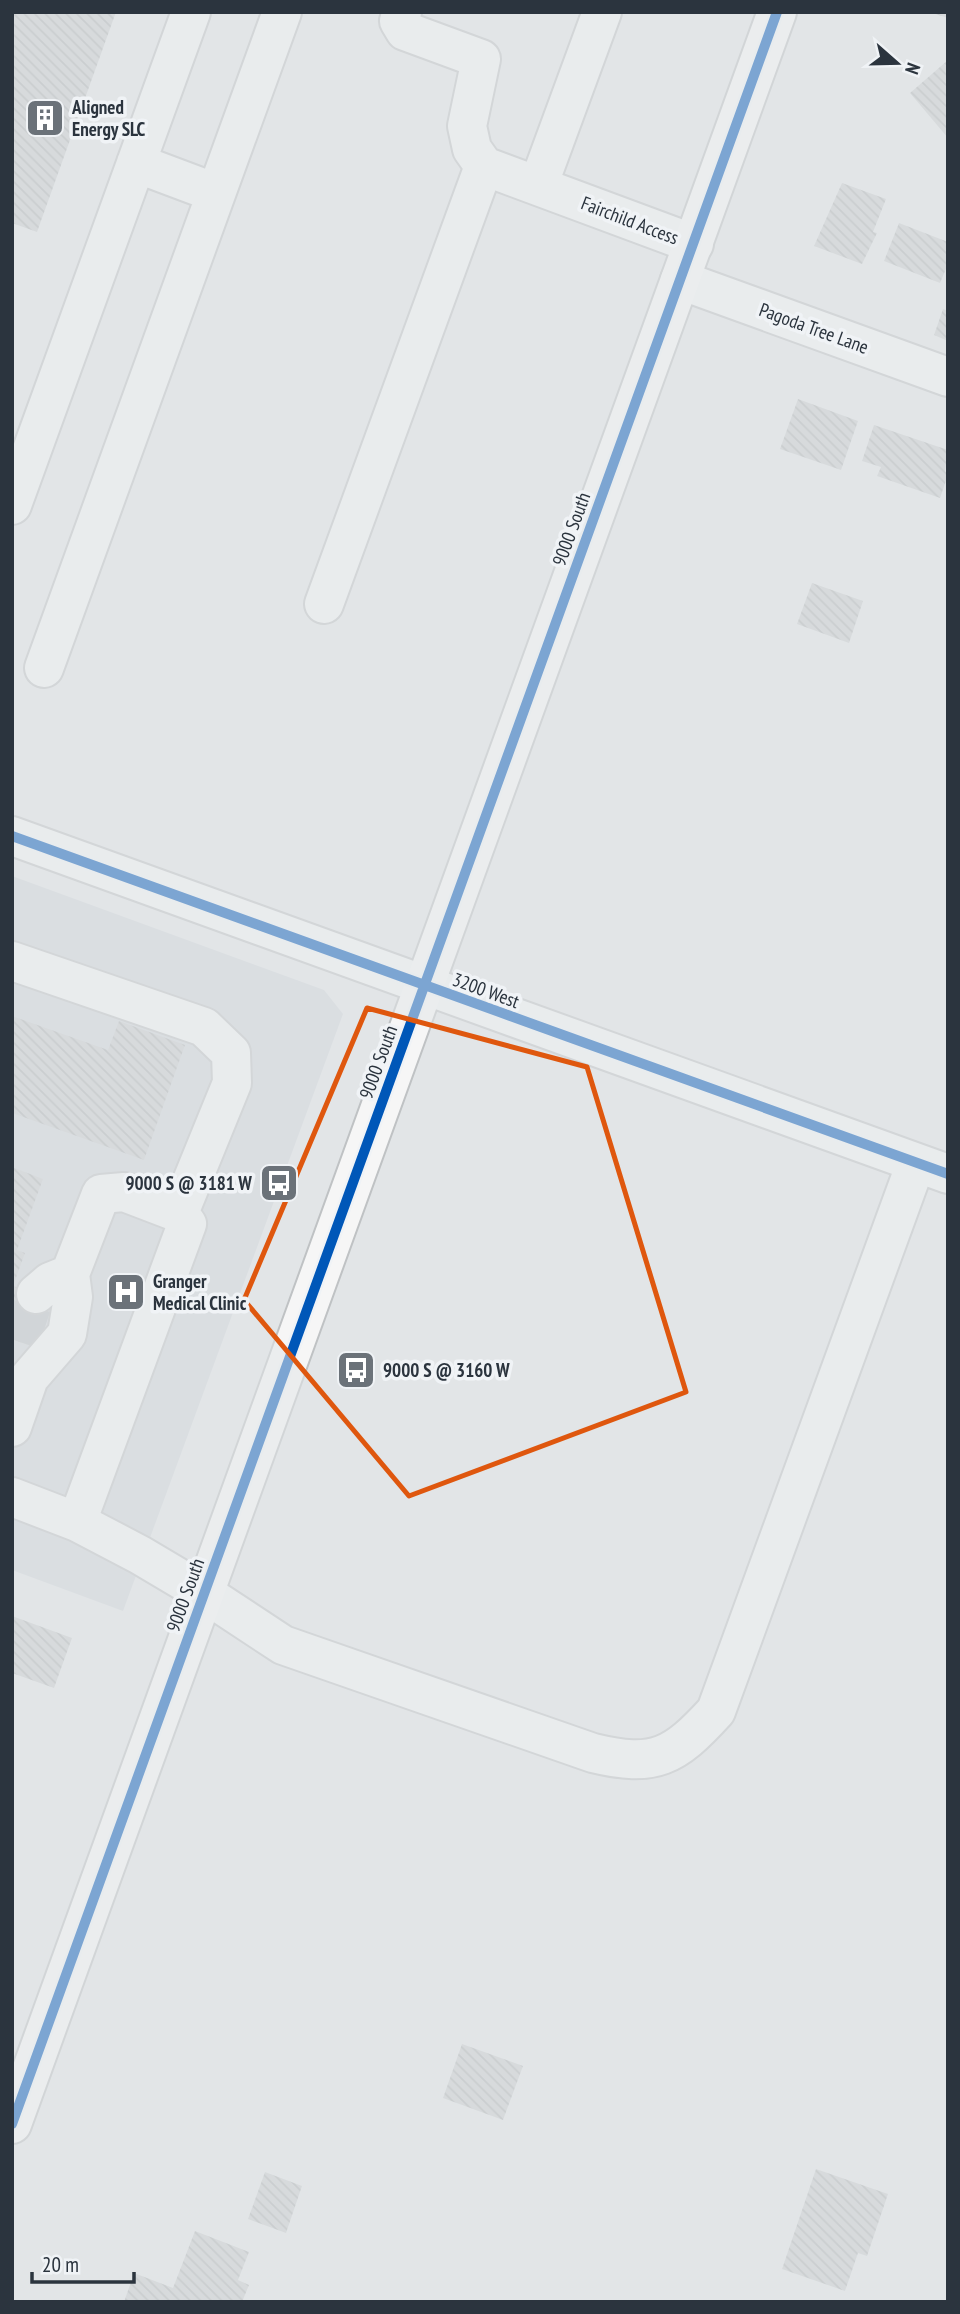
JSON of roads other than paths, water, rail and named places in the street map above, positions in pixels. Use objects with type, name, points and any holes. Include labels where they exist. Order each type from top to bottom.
[{"type":"main road","name":"9000 South","points":[[12,2124],[777,12]]},
{"type":"street","points":[[12,505],[191,12]]},
{"type":"street","points":[[44,668],[282,12]]},
{"type":"street","points":[[324,604],[484,166],[472,149],[467,126],[481,59],[405,31],[399,21],[402,12]]},
{"type":"street","points":[[552,191],[602,12]]},
{"type":"street","points":[[136,163],[216,193]]},
{"type":"street","name":"Fairchild Access","points":[[484,166],[694,244]]},
{"type":"street","name":"Pagoda Tree Lane","points":[[680,280],[948,377]]},
{"type":"street","name":"3200 West","points":[[12,836],[932,1168]]},
{"type":"street","points":[[12,961],[204,1027],[231,1053],[232,1083],[179,1213]]},
{"type":"street","points":[[12,1497],[77,1522],[204,1593],[283,1645],[593,1753],[624,1760],[647,1760],[672,1752],[694,1735],[716,1711],[932,1168]]},
{"type":"street","points":[[12,1427],[29,1378],[67,1334],[74,1297],[70,1274],[100,1194],[124,1192],[179,1213],[187,1224],[77,1522]]},
{"type":"street","points":[[36,1294],[50,1282],[70,1274]]},
{"type":"street","points":[[19,1342],[29,1378]]},
{"type":"tunnel","points":[[20,1342],[36,1294]]},
{"type":"place","name":"Aligned Energy SLC","points":[[45,118]]},
{"type":"place","name":"9000 S @ 3181 W","points":[[279,1183]]},
{"type":"place","name":"Granger Medical Clinic","points":[[126,1292]]},
{"type":"place","name":"9000 S @ 3160 W","points":[[356,1370]]}]
